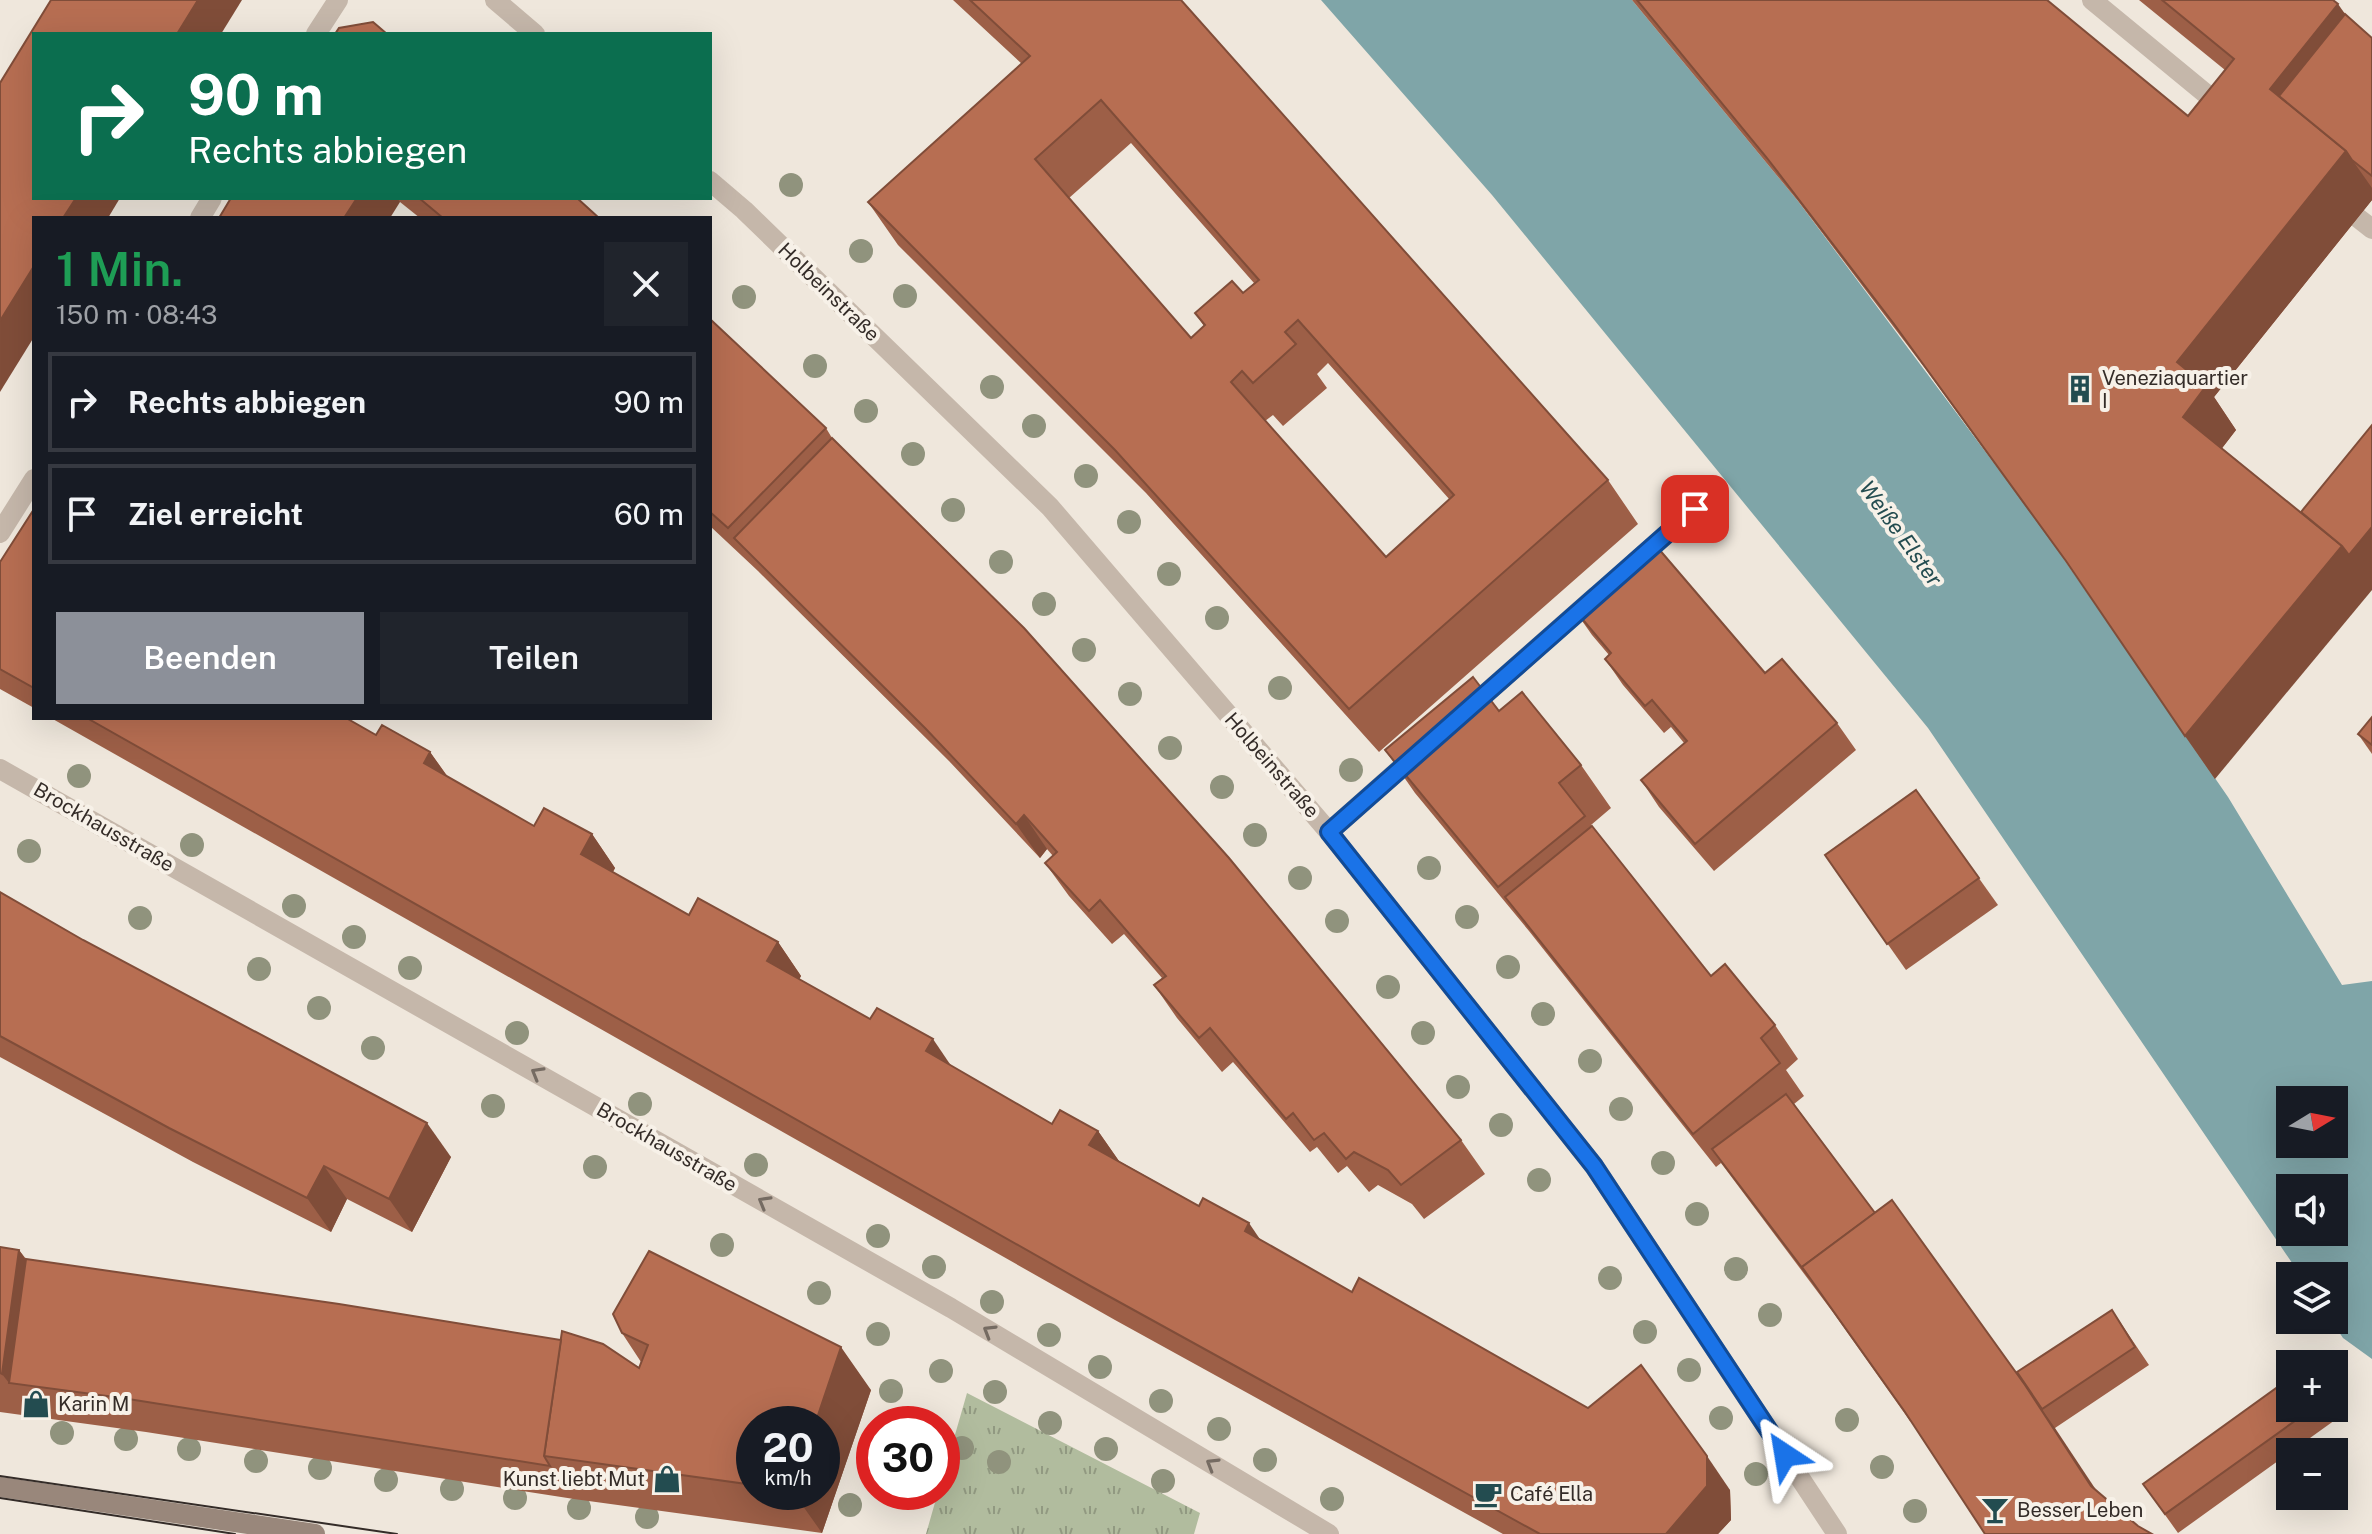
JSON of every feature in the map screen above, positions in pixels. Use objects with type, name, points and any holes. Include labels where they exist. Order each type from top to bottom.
[{"type":"main road","points":[[0,1487],[315,1534]]},
{"type":"street","points":[[317,32],[338,0]]},
{"type":"street","points":[[495,0],[533,32]]},
{"type":"street","points":[[2092,0],[2245,125]]},
{"type":"street","name":"Holbeinstraße","points":[[712,183],[744,210],[1050,507],[1329,832],[1594,1166],[1837,1534]]},
{"type":"street","points":[[0,533],[32,482]]},
{"type":"street","points":[[1329,832],[1695,509]]},
{"type":"street","name":"Brockhausstraße","points":[[0,769],[951,1308],[1329,1534]]},
{"type":"green space","points":[[967,1393],[1200,1513],[1194,1534],[926,1534],[933,1510],[960,1510],[960,1417]]},
{"type":"water","name":"Weiße Elster","points":[[1321,0],[1632,0],[1798,201],[2041,526],[2228,797],[2342,985],[2372,981],[2372,1359],[2340,1334],[2348,1334],[2348,1262],[2291,1262],[2281,1246],[2348,1246],[2348,1174],[2276,1174],[2276,1239],[1928,728],[1492,195]]},
{"type":"building","points":[[51,0],[198,0],[178,32],[32,32],[32,200],[75,200],[64,216],[32,216],[32,269],[0,321],[0,83]]},
{"type":"building","points":[[970,0],[1181,0],[1608,480],[1349,709],[1115,450],[868,202],[1030,56]],"holes":[[[1101,100],[1259,280],[1243,293],[1232,281],[1195,313],[1205,325],[1191,338],[1035,159]],[[1298,320],[1454,495],[1386,557],[1231,382],[1242,371],[1253,383],[1296,344],[1285,332]]]},
{"type":"building","name":"Veneziaquartier I","points":[[1637,0],[2047,0],[2188,116],[2234,59],[2162,0],[2333,0],[2338,4],[2270,89],[2346,151],[2177,362],[2206,386],[2183,417],[2342,546],[2185,736],[2066,561],[1894,324],[1767,158]]},
{"type":"building","points":[[2345,14],[2372,38],[2372,176],[2279,96]]},
{"type":"building","points":[[373,22],[385,32],[336,32],[339,28]]},
{"type":"building","points":[[230,200],[356,200],[345,216],[220,216]]},
{"type":"building","points":[[421,200],[579,200],[597,216],[441,216]]},
{"type":"building","points":[[712,321],[826,428],[728,528],[712,514]]},
{"type":"building","points":[[2372,425],[2372,527],[2349,555],[2301,512]]},
{"type":"building","points":[[832,438],[1024,628],[1229,858],[1461,1140],[1401,1185],[1388,1170],[1354,1152],[1346,1159],[1324,1133],[1314,1140],[1293,1113],[1286,1119],[1210,1028],[1199,1038],[1154,985],[1166,976],[1100,900],[1089,911],[1045,863],[1057,852],[1024,815],[1016,824],[925,728],[734,538]]},
{"type":"building","points":[[32,512],[32,687],[0,669],[0,562]]},
{"type":"building","points":[[1652,541],[1765,673],[1782,659],[1837,723],[1695,844],[1641,780],[1687,741],[1652,700],[1645,706],[1605,659],[1611,653],[1573,608]]},
{"type":"building","points":[[1473,677],[1499,711],[1522,692],[1581,765],[1559,783],[1585,816],[1498,887],[1385,750]]},
{"type":"building","points":[[2372,717],[2372,745],[2358,734]]},
{"type":"building","points":[[91,720],[350,720],[376,735],[382,725],[430,752],[424,763],[534,826],[544,808],[592,834],[581,854],[689,915],[698,898],[778,942],[767,961],[870,1019],[877,1008],[933,1039],[926,1051],[1052,1124],[1060,1110],[1098,1131],[1089,1145],[1199,1206],[1203,1198],[1249,1223],[1245,1231],[1352,1292],[1359,1278],[1588,1408],[1641,1365],[1707,1456],[1707,1486],[1666,1534],[1540,1534],[1092,1287]]},
{"type":"building","points":[[1916,790],[1979,878],[1887,944],[1825,855]]},
{"type":"building","points":[[1592,826],[1711,976],[1725,964],[1775,1025],[1761,1038],[1780,1063],[1693,1134],[1505,897]]},
{"type":"building","points":[[0,892],[83,940],[427,1123],[389,1199],[324,1166],[307,1198],[169,1128],[0,1036]]},
{"type":"building","points":[[1786,1094],[1875,1213],[1802,1267],[1809,1277],[1712,1149]]},
{"type":"building","points":[[1892,1200],[2025,1385],[2091,1486],[2152,1534],[1985,1534],[1905,1412],[1802,1267]]},
{"type":"building","points":[[0,1247],[19,1250],[2,1374],[0,1373]]},
{"type":"building","points":[[649,1251],[841,1347],[821,1406],[736,1406],[736,1483],[544,1456],[562,1331],[603,1344],[639,1368],[648,1345],[622,1333],[613,1314]]},
{"type":"building","points":[[26,1259],[561,1340],[544,1456],[550,1466],[9,1383]]},
{"type":"building","points":[[2112,1310],[2135,1347],[2042,1409],[2017,1372]]},
{"type":"building","points":[[2276,1388],[2276,1422],[2293,1422],[2165,1514],[2143,1484]]},
{"type":"tram line","points":[[0,1476],[397,1534]]},
{"type":"tram line","points":[[0,1498],[235,1534]]},
{"type":"place","name":"Veneziaquartier I","points":[[2080,389]]},
{"type":"place","name":"Karin M","points":[[36,1404]]},
{"type":"place","name":"Kunst liebt Mut","points":[[667,1479]]},
{"type":"place","name":"Café Ella","points":[[1488,1494]]},
{"type":"place","name":"Besser Leben","points":[[1995,1510]]},
{"type":"route","points":[[1695,509],[1329,832],[1594,1166],[1785,1455]]}]
